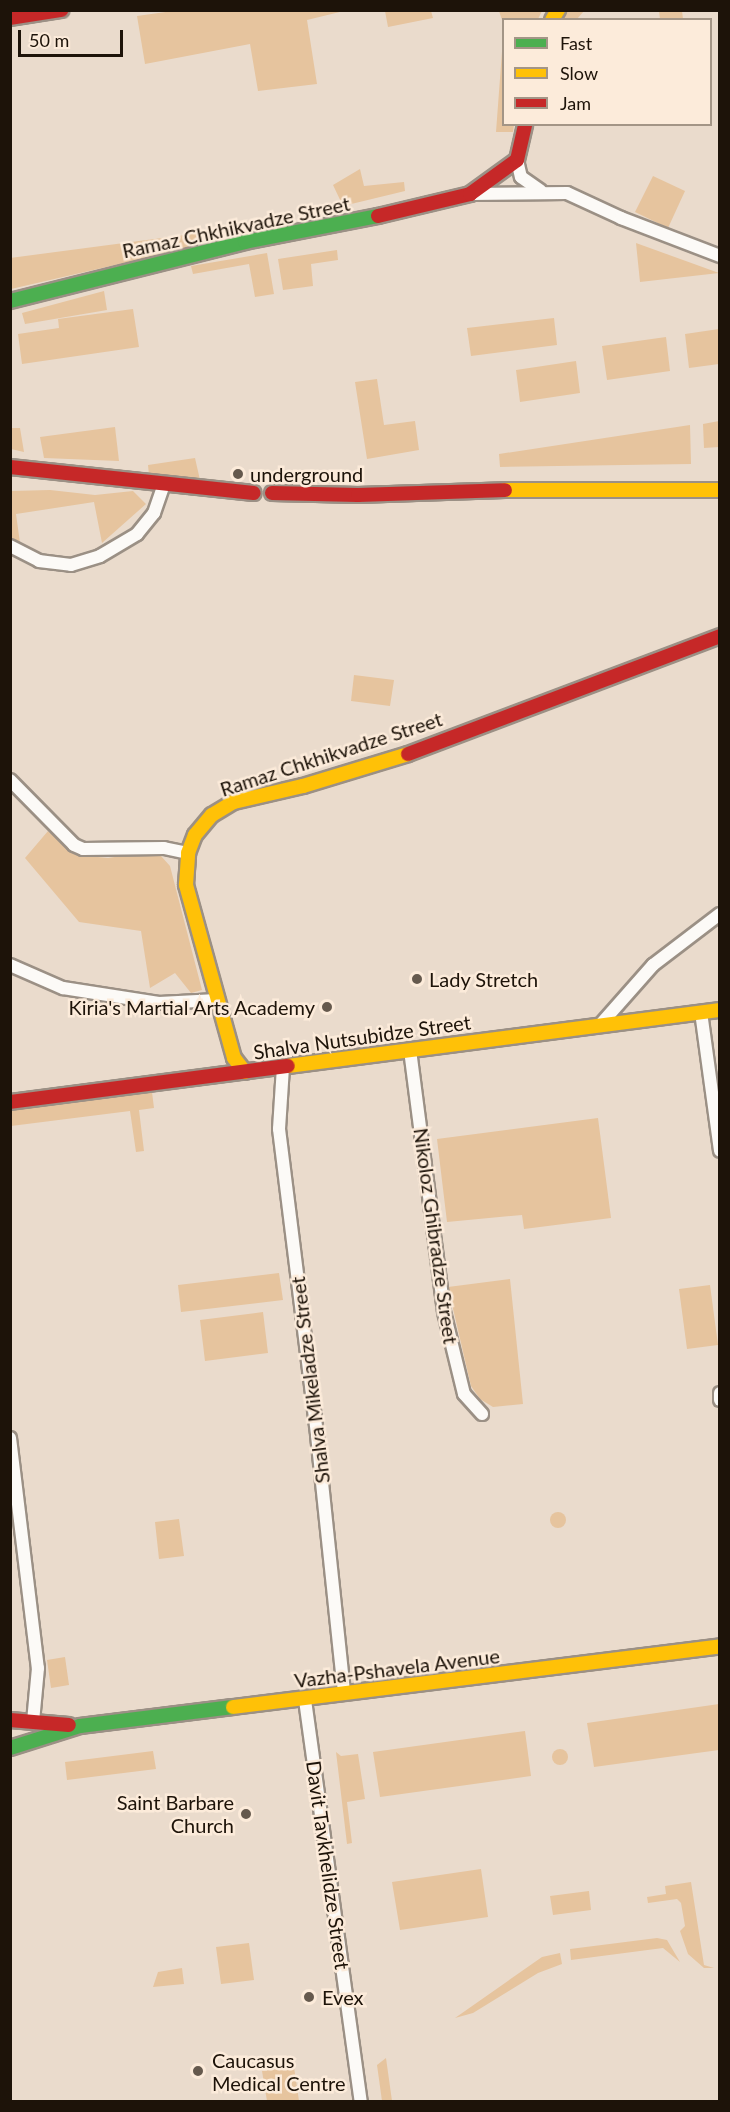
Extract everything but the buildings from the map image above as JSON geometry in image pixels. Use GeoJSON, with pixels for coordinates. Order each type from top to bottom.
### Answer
{"type":"FeatureCollection","features":[{"type":"Feature","properties":{"kind":"street"},"geometry":{"type":"LineString","coordinates":[[10,18],[61,10]]}},
{"type":"Feature","properties":{"kind":"street"},"geometry":{"type":"LineString","coordinates":[[525,126],[517,160],[521,177],[542,191]]}},
{"type":"Feature","properties":{"kind":"street","name":"Ramaz Chkhikvadze Street"},"geometry":{"type":"LineString","coordinates":[[470,194],[517,160]]}},
{"type":"Feature","properties":{"kind":"street","name":"Ramaz Chkhikvadze Street"},"geometry":{"type":"LineString","coordinates":[[10,301],[245,242],[470,194],[542,191],[567,193],[621,218],[720,256]]}},
{"type":"Feature","properties":{"kind":"street"},"geometry":{"type":"LineString","coordinates":[[10,466],[254,493]]}},
{"type":"Feature","properties":{"kind":"street"},"geometry":{"type":"LineString","coordinates":[[10,546],[39,561],[71,565],[100,556],[137,534],[154,513],[164,484]]}},
{"type":"Feature","properties":{"kind":"street"},"geometry":{"type":"LineString","coordinates":[[272,493],[367,495],[552,488],[720,490]]}},
{"type":"Feature","properties":{"kind":"street","name":"Ramaz Chkhikvadze Street"},"geometry":{"type":"LineString","coordinates":[[245,1072],[234,1058],[186,885],[188,853],[195,835],[212,814],[234,802],[303,786],[402,756],[720,636]]}},
{"type":"Feature","properties":{"kind":"street"},"geometry":{"type":"LineString","coordinates":[[10,780],[74,846],[83,849],[164,848],[188,853]]}},
{"type":"Feature","properties":{"kind":"street"},"geometry":{"type":"LineString","coordinates":[[600,1025],[653,965],[720,914]]}},
{"type":"Feature","properties":{"kind":"street"},"geometry":{"type":"LineString","coordinates":[[10,965],[74,989],[159,1003],[217,1000]]}},
{"type":"Feature","properties":{"kind":"street","name":"Shalva Nutsubidze Street"},"geometry":{"type":"LineString","coordinates":[[10,1102],[720,1010]]}},
{"type":"Feature","properties":{"kind":"street"},"geometry":{"type":"LineString","coordinates":[[701,1012],[720,1151]]}},
{"type":"Feature","properties":{"kind":"street","name":"Nikoloz Ghibradze Street"},"geometry":{"type":"LineString","coordinates":[[410,1050],[444,1312],[464,1394],[482,1414]]}},
{"type":"Feature","properties":{"kind":"street","name":"Shalva Mikeladze Street"},"geometry":{"type":"LineString","coordinates":[[283,1066],[279,1129],[317,1435],[344,1694]]}},
{"type":"Feature","properties":{"kind":"street"},"geometry":{"type":"LineString","coordinates":[[720,1393],[720,1400]]}},
{"type":"Feature","properties":{"kind":"street"},"geometry":{"type":"LineString","coordinates":[[10,1438],[38,1668],[33,1722]]}},
{"type":"Feature","properties":{"kind":"street","name":"Vazha-Pshavela Avenue"},"geometry":{"type":"LineString","coordinates":[[10,1748],[80,1726],[305,1700],[720,1646]]}},
{"type":"Feature","properties":{"kind":"street","name":"Davit Tavkhelidze Street"},"geometry":{"type":"LineString","coordinates":[[305,1700],[361,2102]]}},
{"type":"Feature","properties":{"kind":"street","name":"Vazha-Pshavela Avenue"},"geometry":{"type":"LineString","coordinates":[[10,1720],[80,1726]]}},
{"type":"Feature","properties":{"kind":"shaded area"},"geometry":{"type":"Polygon","coordinates":[[[180,10],[344,11],[307,20],[317,84],[258,91],[250,44],[145,64],[137,16],[180,10]]]}},
{"type":"Feature","properties":{"kind":"shaded area"},"geometry":{"type":"Polygon","coordinates":[[[499,10],[542,11],[538,18],[502,20],[499,10]]]}},
{"type":"Feature","properties":{"kind":"shaded area"},"geometry":{"type":"Polygon","coordinates":[[[385,11],[431,11],[433,18],[388,27],[385,11]]]}},
{"type":"Feature","properties":{"kind":"shaded area"},"geometry":{"type":"Polygon","coordinates":[[[567,11],[584,11],[578,18],[562,18],[567,11]]]}},
{"type":"Feature","properties":{"kind":"shaded area"},"geometry":{"type":"Polygon","coordinates":[[[659,11],[682,11],[683,18],[660,18],[659,11]]]}},
{"type":"Feature","properties":{"kind":"shaded area"},"geometry":{"type":"Polygon","coordinates":[[[502,51],[502,126],[514,126],[513,132],[496,132],[502,51]]]}},
{"type":"Feature","properties":{"kind":"shaded area"},"geometry":{"type":"Polygon","coordinates":[[[360,169],[364,186],[404,182],[405,191],[343,206],[333,185],[360,169]]]}},
{"type":"Feature","properties":{"kind":"shaded area"},"geometry":{"type":"Polygon","coordinates":[[[653,176],[685,191],[668,228],[635,212],[653,176]]]}},
{"type":"Feature","properties":{"kind":"shaded area"},"geometry":{"type":"Polygon","coordinates":[[[215,231],[219,241],[11,289],[10,258],[215,231]]]}},
{"type":"Feature","properties":{"kind":"shaded area"},"geometry":{"type":"Polygon","coordinates":[[[636,243],[719,273],[640,282],[636,243]]]}},
{"type":"Feature","properties":{"kind":"shaded area"},"geometry":{"type":"Polygon","coordinates":[[[337,250],[338,260],[311,264],[313,286],[283,290],[278,259],[337,250]]]}},
{"type":"Feature","properties":{"kind":"shaded area"},"geometry":{"type":"Polygon","coordinates":[[[267,253],[274,294],[255,297],[249,264],[193,274],[191,266],[267,253]]]}},
{"type":"Feature","properties":{"kind":"shaded area"},"geometry":{"type":"Polygon","coordinates":[[[104,291],[107,310],[25,324],[22,313],[104,291]]]}},
{"type":"Feature","properties":{"kind":"shaded area"},"geometry":{"type":"Polygon","coordinates":[[[133,309],[139,347],[22,364],[18,334],[59,328],[58,319],[133,309]]]}},
{"type":"Feature","properties":{"kind":"shaded area"},"geometry":{"type":"Polygon","coordinates":[[[554,318],[557,345],[471,356],[467,328],[554,318]]]}},
{"type":"Feature","properties":{"kind":"shaded area"},"geometry":{"type":"Polygon","coordinates":[[[719,329],[719,364],[689,368],[685,334],[719,329]]]}},
{"type":"Feature","properties":{"kind":"shaded area"},"geometry":{"type":"Polygon","coordinates":[[[666,337],[670,371],[607,380],[602,346],[666,337]]]}},
{"type":"Feature","properties":{"kind":"shaded area"},"geometry":{"type":"Polygon","coordinates":[[[576,361],[580,393],[520,402],[516,370],[576,361]]]}},
{"type":"Feature","properties":{"kind":"shaded area"},"geometry":{"type":"Polygon","coordinates":[[[377,379],[384,425],[415,421],[419,450],[367,459],[355,382],[377,379]]]}},
{"type":"Feature","properties":{"kind":"shaded area"},"geometry":{"type":"Polygon","coordinates":[[[719,421],[719,447],[704,448],[703,424],[719,421]]]}},
{"type":"Feature","properties":{"kind":"shaded area"},"geometry":{"type":"Polygon","coordinates":[[[690,425],[691,464],[500,467],[499,454],[690,425]]]}},
{"type":"Feature","properties":{"kind":"shaded area"},"geometry":{"type":"Polygon","coordinates":[[[115,427],[119,461],[44,458],[40,437],[115,427]]]}},
{"type":"Feature","properties":{"kind":"shaded area"},"geometry":{"type":"Polygon","coordinates":[[[12,428],[20,428],[24,452],[11,449],[12,428]]]}},
{"type":"Feature","properties":{"kind":"shaded area"},"geometry":{"type":"Polygon","coordinates":[[[195,458],[200,480],[149,475],[148,465],[195,458]]]}},
{"type":"Feature","properties":{"kind":"shaded area"},"geometry":{"type":"Polygon","coordinates":[[[50,490],[95,495],[133,491],[146,504],[102,543],[94,502],[16,514],[20,543],[11,538],[11,491],[50,490]]]}},
{"type":"Feature","properties":{"kind":"shaded area"},"geometry":{"type":"Polygon","coordinates":[[[354,675],[394,680],[390,706],[351,701],[354,675]]]}},
{"type":"Feature","properties":{"kind":"shaded area"},"geometry":{"type":"Polygon","coordinates":[[[48,831],[77,855],[108,858],[148,852],[161,856],[170,866],[202,990],[191,993],[175,973],[150,988],[141,931],[79,922],[25,858],[48,831]]]}},
{"type":"Feature","properties":{"kind":"shaded area"},"geometry":{"type":"Polygon","coordinates":[[[152,1092],[154,1108],[139,1110],[144,1151],[136,1152],[130,1111],[11,1126],[10,1108],[152,1092]]]}},
{"type":"Feature","properties":{"kind":"shaded area"},"geometry":{"type":"Polygon","coordinates":[[[598,1118],[611,1218],[524,1229],[522,1215],[447,1222],[437,1139],[598,1118]]]}},
{"type":"Feature","properties":{"kind":"shaded area"},"geometry":{"type":"Polygon","coordinates":[[[279,1273],[283,1300],[181,1312],[178,1285],[279,1273]]]}},
{"type":"Feature","properties":{"kind":"shaded area"},"geometry":{"type":"Polygon","coordinates":[[[510,1279],[523,1404],[493,1407],[480,1399],[471,1386],[448,1287],[510,1279]]]}},
{"type":"Feature","properties":{"kind":"shaded area"},"geometry":{"type":"Polygon","coordinates":[[[710,1285],[718,1345],[687,1349],[679,1289],[710,1285]]]}},
{"type":"Feature","properties":{"kind":"shaded area"},"geometry":{"type":"Polygon","coordinates":[[[263,1312],[268,1353],[205,1361],[200,1320],[263,1312]]]}},
{"type":"Feature","properties":{"kind":"shaded area"},"geometry":{"type":"Polygon","coordinates":[[[555,1512],[561,1512],[566,1520],[564,1526],[555,1528],[550,1523],[550,1517],[555,1512]]]}},
{"type":"Feature","properties":{"kind":"shaded area"},"geometry":{"type":"Polygon","coordinates":[[[179,1519],[184,1556],[159,1559],[155,1522],[179,1519]]]}},
{"type":"Feature","properties":{"kind":"shaded area"},"geometry":{"type":"Polygon","coordinates":[[[65,1657],[69,1685],[51,1688],[47,1660],[65,1657]]]}},
{"type":"Feature","properties":{"kind":"shaded area"},"geometry":{"type":"Polygon","coordinates":[[[719,1704],[719,1750],[594,1767],[587,1723],[719,1704]]]}},
{"type":"Feature","properties":{"kind":"shaded area"},"geometry":{"type":"Polygon","coordinates":[[[525,1731],[531,1776],[380,1797],[373,1752],[525,1731]]]}},
{"type":"Feature","properties":{"kind":"shaded area"},"geometry":{"type":"Polygon","coordinates":[[[560,1749],[566,1751],[568,1757],[566,1763],[560,1765],[554,1763],[552,1757],[554,1751],[560,1749]]]}},
{"type":"Feature","properties":{"kind":"shaded area"},"geometry":{"type":"Polygon","coordinates":[[[153,1751],[156,1769],[67,1780],[65,1762],[153,1751]]]}},
{"type":"Feature","properties":{"kind":"shaded area"},"geometry":{"type":"Polygon","coordinates":[[[336,1752],[341,1756],[358,1754],[365,1799],[347,1802],[352,1843],[347,1844],[336,1752]]]}},
{"type":"Feature","properties":{"kind":"shaded area"},"geometry":{"type":"Polygon","coordinates":[[[481,1869],[488,1917],[400,1930],[392,1882],[481,1869]]]}},
{"type":"Feature","properties":{"kind":"shaded area"},"geometry":{"type":"Polygon","coordinates":[[[691,1882],[704,1965],[714,1968],[704,1968],[688,1954],[680,1931],[685,1926],[681,1903],[677,1899],[648,1903],[647,1897],[666,1894],[665,1886],[691,1882]]]}},
{"type":"Feature","properties":{"kind":"shaded area"},"geometry":{"type":"Polygon","coordinates":[[[589,1891],[591,1910],[553,1915],[550,1896],[589,1891]]]}},
{"type":"Feature","properties":{"kind":"shaded area"},"geometry":{"type":"Polygon","coordinates":[[[657,1938],[667,1940],[680,1962],[663,1948],[571,1960],[570,1949],[657,1938]]]}},
{"type":"Feature","properties":{"kind":"shaded area"},"geometry":{"type":"Polygon","coordinates":[[[249,1943],[254,1980],[221,1984],[216,1947],[249,1943]]]}},
{"type":"Feature","properties":{"kind":"shaded area"},"geometry":{"type":"Polygon","coordinates":[[[560,1953],[562,1964],[538,1973],[473,2013],[455,2018],[542,1957],[560,1953]]]}},
{"type":"Feature","properties":{"kind":"shaded area"},"geometry":{"type":"Polygon","coordinates":[[[182,1968],[184,1984],[153,1987],[158,1972],[182,1968]]]}},
{"type":"Feature","properties":{"kind":"shaded area"},"geometry":{"type":"Polygon","coordinates":[[[386,2058],[392,2101],[382,2101],[377,2065],[386,2058]]]}},
{"type":"Feature","properties":{"kind":"shaded area"},"geometry":{"type":"Polygon","coordinates":[[[294,2067],[299,2101],[267,2101],[262,2071],[294,2067]]]}},
{"type":"Feature","properties":{"kind":"traffic: fast"},"geometry":{"type":"LineString","coordinates":[[10,301],[245,242],[378,216]]}},
{"type":"Feature","properties":{"kind":"traffic: fast"},"geometry":{"type":"LineString","coordinates":[[10,1748],[80,1726],[233,1707]]}},
{"type":"Feature","properties":{"kind":"traffic: slow"},"geometry":{"type":"LineString","coordinates":[[553,18],[558,10]]}},
{"type":"Feature","properties":{"kind":"traffic: slow"},"geometry":{"type":"LineString","coordinates":[[505,490],[720,490]]}},
{"type":"Feature","properties":{"kind":"traffic: slow"},"geometry":{"type":"LineString","coordinates":[[245,1072],[234,1058],[186,885],[188,853],[195,835],[212,815],[234,802],[303,786],[408,754]]}},
{"type":"Feature","properties":{"kind":"traffic: slow"},"geometry":{"type":"LineString","coordinates":[[288,1066],[720,1010]]}},
{"type":"Feature","properties":{"kind":"traffic: slow"},"geometry":{"type":"LineString","coordinates":[[233,1707],[720,1646]]}},
{"type":"Feature","properties":{"kind":"traffic: jam"},"geometry":{"type":"LineString","coordinates":[[10,18],[61,10]]}},
{"type":"Feature","properties":{"kind":"traffic: jam"},"geometry":{"type":"LineString","coordinates":[[378,216],[470,194],[517,160],[525,126]]}},
{"type":"Feature","properties":{"kind":"traffic: jam"},"geometry":{"type":"LineString","coordinates":[[10,467],[254,493]]}},
{"type":"Feature","properties":{"kind":"traffic: jam"},"geometry":{"type":"LineString","coordinates":[[272,493],[358,495],[505,490]]}},
{"type":"Feature","properties":{"kind":"traffic: jam"},"geometry":{"type":"LineString","coordinates":[[408,754],[720,636]]}},
{"type":"Feature","properties":{"kind":"traffic: jam"},"geometry":{"type":"LineString","coordinates":[[10,1102],[288,1066]]}},
{"type":"Feature","properties":{"kind":"traffic: jam"},"geometry":{"type":"LineString","coordinates":[[10,1720],[69,1725]]}},
{"type":"Feature","properties":{"kind":"place","name":"underground"},"geometry":{"type":"Point","coordinates":[238,474]}},
{"type":"Feature","properties":{"kind":"place","name":"Lady Stretch"},"geometry":{"type":"Point","coordinates":[417,979]}},
{"type":"Feature","properties":{"kind":"place","name":"Kiria's Martial Arts Academy"},"geometry":{"type":"Point","coordinates":[327,1007]}},
{"type":"Feature","properties":{"kind":"place","name":"Saint Barbare Church"},"geometry":{"type":"Point","coordinates":[246,1814]}},
{"type":"Feature","properties":{"kind":"place","name":"Evex"},"geometry":{"type":"Point","coordinates":[309,1997]}},
{"type":"Feature","properties":{"kind":"place","name":"Caucasus Medical Centre"},"geometry":{"type":"Point","coordinates":[198,2071]}}]}
